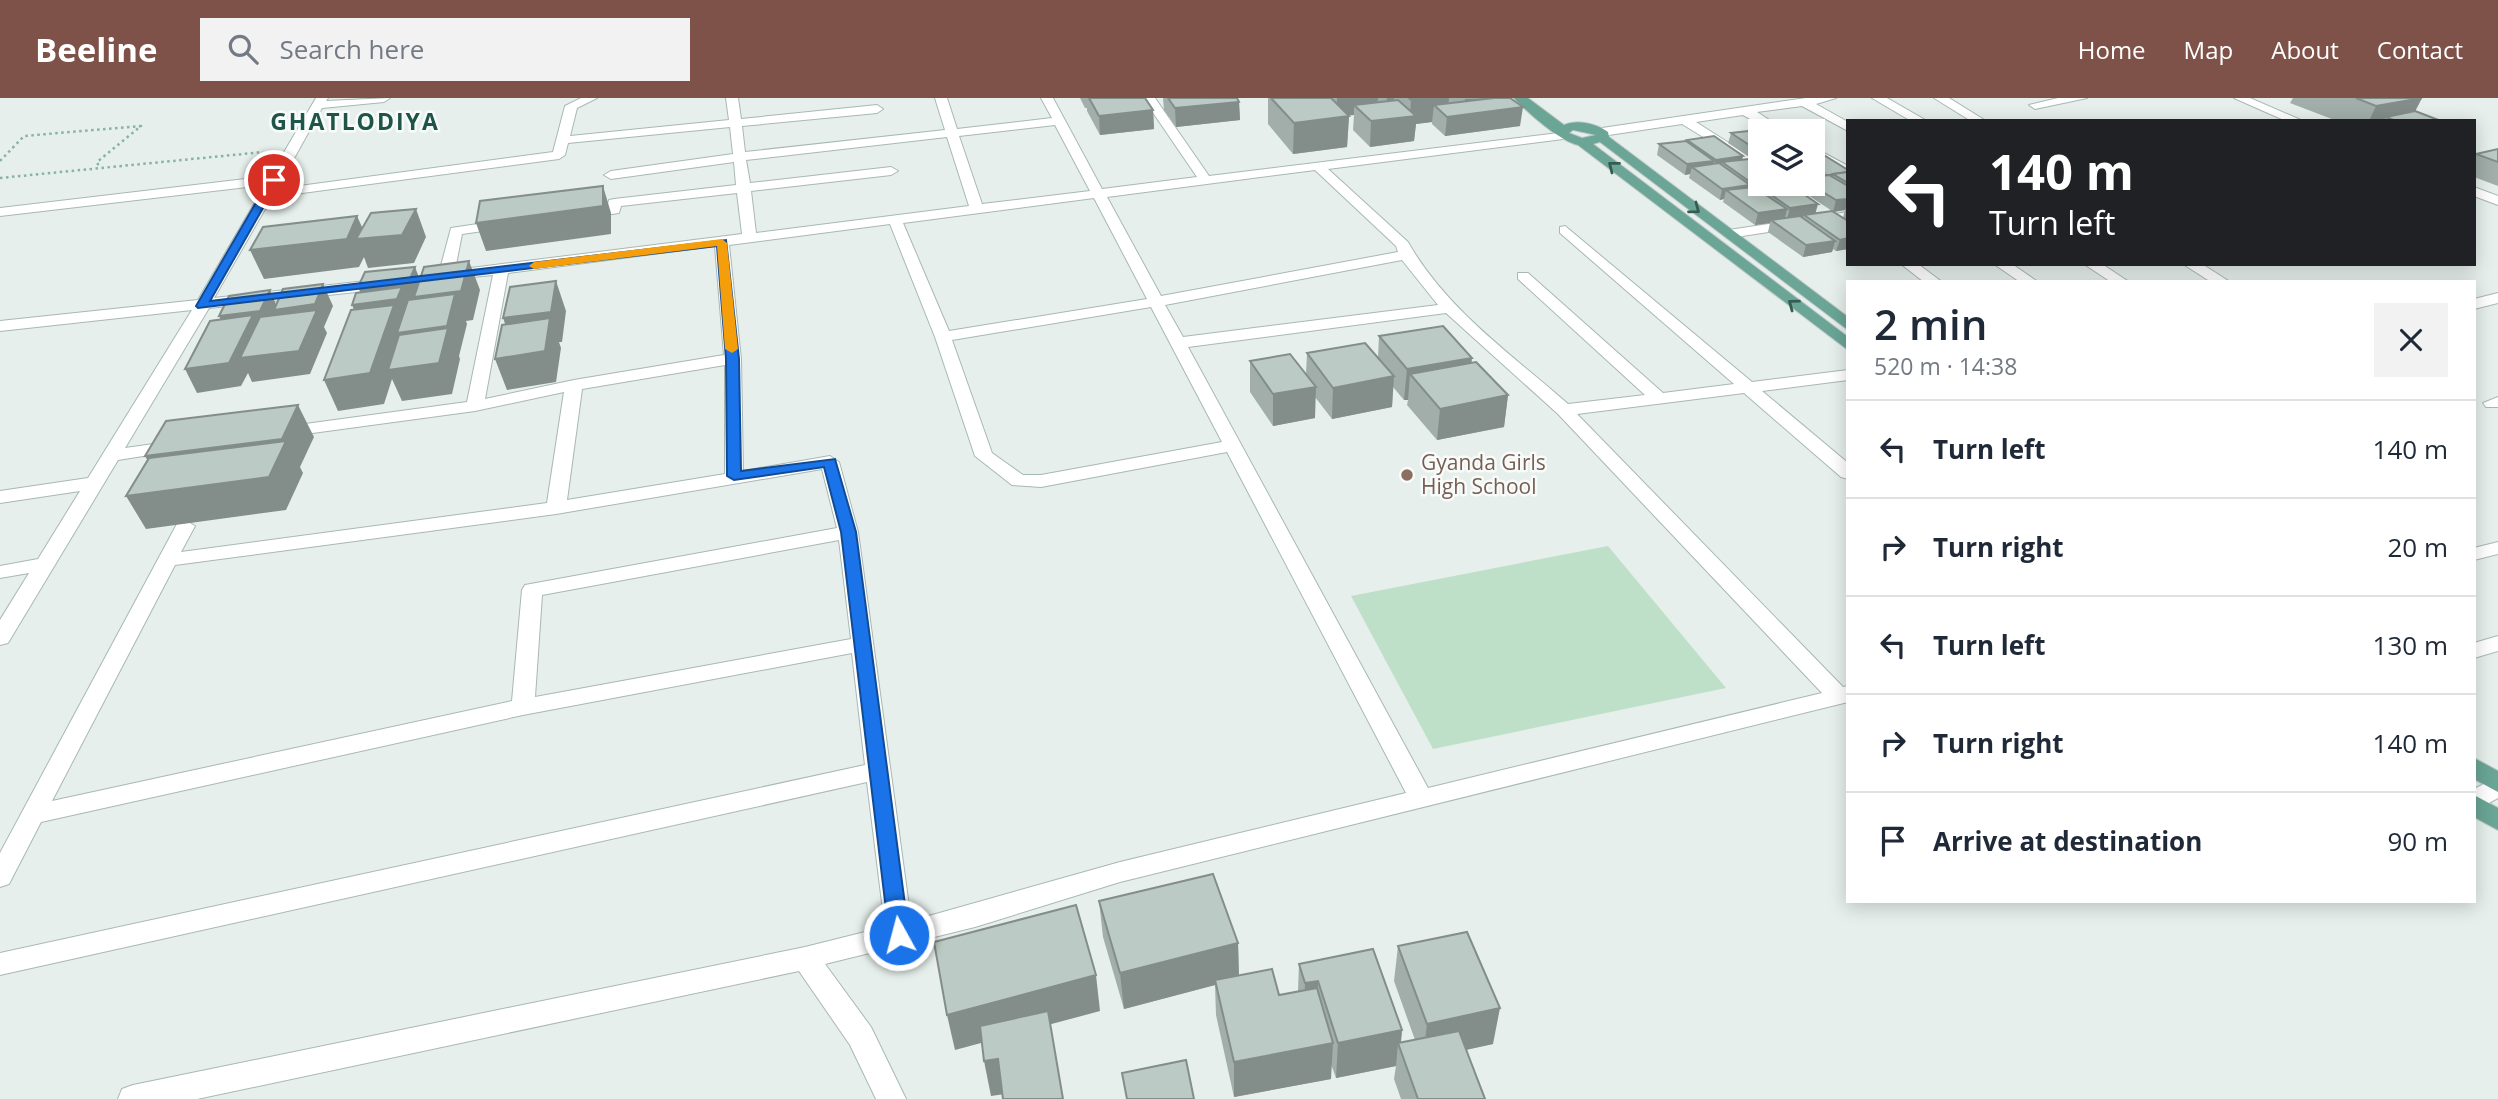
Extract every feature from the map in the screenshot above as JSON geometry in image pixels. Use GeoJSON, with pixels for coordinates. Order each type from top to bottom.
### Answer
{"type":"FeatureCollection","features":[{"type":"Feature","properties":{"kind":"main road"},"geometry":{"type":"LineString","coordinates":[[1520,98],[1562,133],[1582,142],[1846,343]]}},
{"type":"Feature","properties":{"kind":"main road"},"geometry":{"type":"LineString","coordinates":[[1566,113],[1602,135],[1846,323]]}},
{"type":"Feature","properties":{"kind":"main road"},"geometry":{"type":"LineString","coordinates":[[1562,133],[1586,126]]}},
{"type":"Feature","properties":{"kind":"main road"},"geometry":{"type":"LineString","coordinates":[[1582,142],[1602,135]]}},
{"type":"Feature","properties":{"kind":"main road"},"geometry":{"type":"LineString","coordinates":[[2476,768],[2498,785]]}},
{"type":"Feature","properties":{"kind":"main road"},"geometry":{"type":"LineString","coordinates":[[2476,804],[2498,821]]}},
{"type":"Feature","properties":{"kind":"street"},"geometry":{"type":"LineString","coordinates":[[0,638],[202,306],[320,101],[384,98]]}},
{"type":"Feature","properties":{"kind":"street"},"geometry":{"type":"LineString","coordinates":[[0,212],[270,187],[559,155],[571,106],[591,98]]}},
{"type":"Feature","properties":{"kind":"street"},"geometry":{"type":"LineString","coordinates":[[732,98],[750,239]]}},
{"type":"Feature","properties":{"kind":"street"},"geometry":{"type":"LineString","coordinates":[[940,98],[977,210]]}},
{"type":"Feature","properties":{"kind":"street"},"geometry":{"type":"LineString","coordinates":[[1046,98],[1422,799]]}},
{"type":"Feature","properties":{"kind":"street"},"geometry":{"type":"LineString","coordinates":[[1149,98],[1206,181]]}},
{"type":"Feature","properties":{"kind":"street"},"geometry":{"type":"LineString","coordinates":[[1602,135],[1830,98]]}},
{"type":"Feature","properties":{"kind":"street"},"geometry":{"type":"LineString","coordinates":[[1878,98],[1917,119]]}},
{"type":"Feature","properties":{"kind":"street"},"geometry":{"type":"LineString","coordinates":[[1940,98],[1977,119]]}},
{"type":"Feature","properties":{"kind":"street"},"geometry":{"type":"LineString","coordinates":[[2035,105],[2081,98]]}},
{"type":"Feature","properties":{"kind":"street"},"geometry":{"type":"LineString","coordinates":[[2240,98],[2292,119]]}},
{"type":"Feature","properties":{"kind":"street"},"geometry":{"type":"LineString","coordinates":[[1804,102],[1846,126]]}},
{"type":"Feature","properties":{"kind":"street"},"geometry":{"type":"LineString","coordinates":[[562,140],[877,109]]}},
{"type":"Feature","properties":{"kind":"street"},"geometry":{"type":"LineString","coordinates":[[1746,111],[1760,119]]}},
{"type":"Feature","properties":{"kind":"street"},"geometry":{"type":"LineString","coordinates":[[1685,120],[1748,161]]}},
{"type":"Feature","properties":{"kind":"street"},"geometry":{"type":"LineString","coordinates":[[611,175],[739,157],[1059,121]]}},
{"type":"Feature","properties":{"kind":"street"},"geometry":{"type":"LineString","coordinates":[[522,222],[456,230],[439,277],[1206,181],[1562,133]]}},
{"type":"Feature","properties":{"kind":"street"},"geometry":{"type":"LineString","coordinates":[[1825,158],[1846,171]]}},
{"type":"Feature","properties":{"kind":"street"},"geometry":{"type":"LineString","coordinates":[[1318,166],[1403,245],[1406,255],[1449,308],[1564,410],[1843,695]]}},
{"type":"Feature","properties":{"kind":"street"},"geometry":{"type":"LineString","coordinates":[[574,215],[614,210],[614,203],[891,171]]}},
{"type":"Feature","properties":{"kind":"street"},"geometry":{"type":"LineString","coordinates":[[2476,192],[2498,202]]}},
{"type":"Feature","properties":{"kind":"street"},"geometry":{"type":"LineString","coordinates":[[2476,208],[2498,202]]}},
{"type":"Feature","properties":{"kind":"street"},"geometry":{"type":"LineString","coordinates":[[1816,204],[1844,219]]}},
{"type":"Feature","properties":{"kind":"street"},"geometry":{"type":"LineString","coordinates":[[1729,234],[1844,219]]}},
{"type":"Feature","properties":{"kind":"street"},"geometry":{"type":"LineString","coordinates":[[895,220],[943,337],[984,456],[1019,481],[1041,481],[1233,445]]}},
{"type":"Feature","properties":{"kind":"street"},"geometry":{"type":"LineString","coordinates":[[1564,230],[1846,471]]}},
{"type":"Feature","properties":{"kind":"street"},"geometry":{"type":"LineString","coordinates":[[722,243],[733,359],[734,476]]}},
{"type":"Feature","properties":{"kind":"street"},"geometry":{"type":"LineString","coordinates":[[943,337],[1156,302],[1406,255]]}},
{"type":"Feature","properties":{"kind":"street"},"geometry":{"type":"LineString","coordinates":[[1911,266],[1932,280]]}},
{"type":"Feature","properties":{"kind":"street"},"geometry":{"type":"LineString","coordinates":[[2004,266],[2028,280]]}},
{"type":"Feature","properties":{"kind":"street"},"geometry":{"type":"LineString","coordinates":[[2094,266],[2119,280]]}},
{"type":"Feature","properties":{"kind":"street"},"geometry":{"type":"LineString","coordinates":[[2194,266],[2219,280]]}},
{"type":"Feature","properties":{"kind":"street"},"geometry":{"type":"LineString","coordinates":[[475,406],[501,270]]}},
{"type":"Feature","properties":{"kind":"street"},"geometry":{"type":"LineString","coordinates":[[1523,276],[1660,399]]}},
{"type":"Feature","properties":{"kind":"street"},"geometry":{"type":"LineString","coordinates":[[0,326],[202,306],[405,281]]}},
{"type":"Feature","properties":{"kind":"street"},"geometry":{"type":"LineString","coordinates":[[2476,304],[2498,298]]}},
{"type":"Feature","properties":{"kind":"street"},"geometry":{"type":"LineString","coordinates":[[1178,343],[1449,308]]}},
{"type":"Feature","properties":{"kind":"street"},"geometry":{"type":"LineString","coordinates":[[260,435],[475,406],[574,385],[733,359]]}},
{"type":"Feature","properties":{"kind":"street"},"geometry":{"type":"LineString","coordinates":[[1564,410],[1846,375]]}},
{"type":"Feature","properties":{"kind":"street"},"geometry":{"type":"LineString","coordinates":[[556,508],[574,385]]}},
{"type":"Feature","properties":{"kind":"street"},"geometry":{"type":"LineString","coordinates":[[111,455],[192,444]]}},
{"type":"Feature","properties":{"kind":"street"},"geometry":{"type":"LineString","coordinates":[[167,560],[556,508],[830,462],[848,532],[899,935]]}},
{"type":"Feature","properties":{"kind":"street"},"geometry":{"type":"LineString","coordinates":[[0,497],[94,483]]}},
{"type":"Feature","properties":{"kind":"street"},"geometry":{"type":"LineString","coordinates":[[0,877],[185,526]]}},
{"type":"Feature","properties":{"kind":"street"},"geometry":{"type":"LineString","coordinates":[[523,707],[532,590],[848,532]]}},
{"type":"Feature","properties":{"kind":"street"},"geometry":{"type":"LineString","coordinates":[[2476,554],[2498,548]]}},
{"type":"Feature","properties":{"kind":"street"},"geometry":{"type":"LineString","coordinates":[[0,572],[45,564]]}},
{"type":"Feature","properties":{"kind":"street"},"geometry":{"type":"LineString","coordinates":[[2476,650],[2498,643]]}},
{"type":"Feature","properties":{"kind":"street"},"geometry":{"type":"LineString","coordinates":[[33,815],[523,707],[862,644]]}},
{"type":"Feature","properties":{"kind":"street"},"geometry":{"type":"LineString","coordinates":[[133,1099],[805,958],[975,916],[1120,872],[1843,695]]}},
{"type":"Feature","properties":{"kind":"street"},"geometry":{"type":"LineString","coordinates":[[0,964],[878,771]]}},
{"type":"Feature","properties":{"kind":"street"},"geometry":{"type":"LineString","coordinates":[[2476,802],[2498,785]]}},
{"type":"Feature","properties":{"kind":"street"},"geometry":{"type":"LineString","coordinates":[[805,958],[860,1036],[891,1099]]}},
{"type":"Feature","properties":{"kind":"path"},"geometry":{"type":"LineString","coordinates":[[0,161],[24,136],[46,132],[141,126],[97,162],[99,167]]}},
{"type":"Feature","properties":{"kind":"path"},"geometry":{"type":"LineString","coordinates":[[0,178],[292,150]]}},
{"type":"Feature","properties":{"kind":"green space"},"geometry":{"type":"Polygon","coordinates":[[[1608,546],[1726,688],[1433,749],[1351,596],[1608,546]]]}},
{"type":"Feature","properties":{"kind":"building"},"geometry":{"type":"Polygon","coordinates":[[[1089,98],[1145,98],[1153,110],[1099,116],[1089,98]]]}},
{"type":"Feature","properties":{"kind":"building"},"geometry":{"type":"Polygon","coordinates":[[[1168,98],[1237,98],[1239,102],[1175,108],[1168,98]]]}},
{"type":"Feature","properties":{"kind":"building"},"geometry":{"type":"Polygon","coordinates":[[[1271,98],[1331,98],[1349,116],[1294,123],[1271,98]]]}},
{"type":"Feature","properties":{"kind":"building"},"geometry":{"type":"Polygon","coordinates":[[[1510,98],[1523,107],[1447,117],[1434,105],[1510,98]]]}},
{"type":"Feature","properties":{"kind":"building"},"geometry":{"type":"Polygon","coordinates":[[[2356,98],[2422,98],[2376,106],[2356,98]]]}},
{"type":"Feature","properties":{"kind":"building"},"geometry":{"type":"Polygon","coordinates":[[[1398,100],[1416,116],[1371,121],[1354,105],[1398,100]]]}},
{"type":"Feature","properties":{"kind":"building"},"geometry":{"type":"Polygon","coordinates":[[[2415,111],[2436,119],[2391,119],[2386,117],[2415,111]]]}},
{"type":"Feature","properties":{"kind":"building"},"geometry":{"type":"Polygon","coordinates":[[[1748,131],[1748,144],[1731,133],[1748,131]]]}},
{"type":"Feature","properties":{"kind":"building"},"geometry":{"type":"Polygon","coordinates":[[[1714,136],[1743,156],[1716,160],[1687,140],[1714,136]]]}},
{"type":"Feature","properties":{"kind":"building"},"geometry":{"type":"Polygon","coordinates":[[[1686,141],[1714,161],[1687,164],[1659,144],[1686,141]]]}},
{"type":"Feature","properties":{"kind":"building"},"geometry":{"type":"Polygon","coordinates":[[[2498,149],[2498,162],[2476,154],[2498,149]]]}},
{"type":"Feature","properties":{"kind":"building"},"geometry":{"type":"Polygon","coordinates":[[[1825,156],[1846,169],[1846,172],[1825,175],[1825,156]]]}},
{"type":"Feature","properties":{"kind":"building"},"geometry":{"type":"Polygon","coordinates":[[[1748,159],[1748,180],[1722,162],[1748,159]]]}},
{"type":"Feature","properties":{"kind":"building"},"geometry":{"type":"Polygon","coordinates":[[[1719,163],[1748,185],[1722,189],[1692,167],[1719,163]]]}},
{"type":"Feature","properties":{"kind":"building"},"geometry":{"type":"Polygon","coordinates":[[[1846,172],[1846,182],[1833,174],[1846,172]]]}},
{"type":"Feature","properties":{"kind":"building"},"geometry":{"type":"Polygon","coordinates":[[[1825,176],[1846,185],[1846,199],[1836,200],[1825,193],[1825,176]]]}},
{"type":"Feature","properties":{"kind":"building"},"geometry":{"type":"Polygon","coordinates":[[[603,186],[603,206],[476,223],[480,201],[603,186]]]}},
{"type":"Feature","properties":{"kind":"building"},"geometry":{"type":"Polygon","coordinates":[[[1748,188],[1748,196],[1768,196],[1787,209],[1758,213],[1726,190],[1748,188]]]}},
{"type":"Feature","properties":{"kind":"building"},"geometry":{"type":"Polygon","coordinates":[[[1773,196],[1806,196],[1818,204],[1790,208],[1773,196]]]}},
{"type":"Feature","properties":{"kind":"building"},"geometry":{"type":"Polygon","coordinates":[[[416,209],[402,235],[356,239],[371,213],[416,209]]]}},
{"type":"Feature","properties":{"kind":"building"},"geometry":{"type":"Polygon","coordinates":[[[1832,211],[1846,220],[1846,238],[1840,240],[1804,215],[1832,211]]]}},
{"type":"Feature","properties":{"kind":"building"},"geometry":{"type":"Polygon","coordinates":[[[357,216],[347,239],[250,250],[263,227],[357,216]]]}},
{"type":"Feature","properties":{"kind":"building"},"geometry":{"type":"Polygon","coordinates":[[[1800,216],[1835,241],[1806,245],[1771,220],[1800,216]]]}},
{"type":"Feature","properties":{"kind":"building"},"geometry":{"type":"Polygon","coordinates":[[[469,261],[461,291],[414,297],[424,267],[469,261]]]}},
{"type":"Feature","properties":{"kind":"building"},"geometry":{"type":"Polygon","coordinates":[[[415,267],[409,281],[358,287],[365,272],[415,267]]]}},
{"type":"Feature","properties":{"kind":"building"},"geometry":{"type":"Polygon","coordinates":[[[556,281],[551,312],[503,318],[510,287],[556,281]]]}},
{"type":"Feature","properties":{"kind":"building"},"geometry":{"type":"Polygon","coordinates":[[[323,284],[315,304],[274,310],[283,289],[323,284]]]}},
{"type":"Feature","properties":{"kind":"building"},"geometry":{"type":"Polygon","coordinates":[[[402,287],[397,299],[352,305],[356,293],[402,287]]]}},
{"type":"Feature","properties":{"kind":"building"},"geometry":{"type":"Polygon","coordinates":[[[270,290],[260,311],[219,316],[229,296],[270,290]]]}},
{"type":"Feature","properties":{"kind":"building"},"geometry":{"type":"Polygon","coordinates":[[[455,294],[447,326],[397,333],[408,300],[455,294]]]}},
{"type":"Feature","properties":{"kind":"building"},"geometry":{"type":"Polygon","coordinates":[[[394,305],[370,373],[324,380],[351,310],[394,305]]]}},
{"type":"Feature","properties":{"kind":"building"},"geometry":{"type":"Polygon","coordinates":[[[317,310],[299,351],[240,358],[260,317],[317,310]]]}},
{"type":"Feature","properties":{"kind":"building"},"geometry":{"type":"Polygon","coordinates":[[[253,315],[229,363],[185,369],[210,321],[253,315]]]}},
{"type":"Feature","properties":{"kind":"building"},"geometry":{"type":"Polygon","coordinates":[[[550,318],[545,351],[495,359],[502,325],[550,318]]]}},
{"type":"Feature","properties":{"kind":"building"},"geometry":{"type":"Polygon","coordinates":[[[1443,326],[1472,358],[1407,369],[1379,336],[1443,326]]]}},
{"type":"Feature","properties":{"kind":"building"},"geometry":{"type":"Polygon","coordinates":[[[448,328],[439,363],[388,370],[399,335],[448,328]]]}},
{"type":"Feature","properties":{"kind":"building"},"geometry":{"type":"Polygon","coordinates":[[[1365,343],[1394,376],[1333,388],[1307,353],[1365,343]]]}},
{"type":"Feature","properties":{"kind":"building"},"geometry":{"type":"Polygon","coordinates":[[[1290,354],[1316,387],[1273,394],[1250,361],[1290,354]]]}},
{"type":"Feature","properties":{"kind":"building"},"geometry":{"type":"Polygon","coordinates":[[[1476,362],[1508,395],[1440,409],[1410,374],[1476,362]]]}},
{"type":"Feature","properties":{"kind":"building"},"geometry":{"type":"Polygon","coordinates":[[[298,405],[282,439],[145,456],[166,421],[298,405]]]}},
{"type":"Feature","properties":{"kind":"building"},"geometry":{"type":"Polygon","coordinates":[[[286,441],[269,477],[126,496],[149,458],[286,441]]]}},
{"type":"Feature","properties":{"kind":"building"},"geometry":{"type":"Polygon","coordinates":[[[1213,874],[1238,943],[1120,973],[1099,901],[1213,874]]]}},
{"type":"Feature","properties":{"kind":"building"},"geometry":{"type":"Polygon","coordinates":[[[1076,905],[1096,975],[947,1015],[934,942],[1076,905]]]}},
{"type":"Feature","properties":{"kind":"building"},"geometry":{"type":"Polygon","coordinates":[[[1467,932],[1500,1008],[1427,1024],[1398,946],[1467,932]]]}},
{"type":"Feature","properties":{"kind":"building"},"geometry":{"type":"Polygon","coordinates":[[[1373,949],[1402,1030],[1338,1043],[1318,981],[1305,983],[1299,964],[1373,949]]]}},
{"type":"Feature","properties":{"kind":"building"},"geometry":{"type":"Polygon","coordinates":[[[1272,969],[1279,995],[1317,988],[1333,1043],[1234,1062],[1215,980],[1272,969]]]}},
{"type":"Feature","properties":{"kind":"building"},"geometry":{"type":"Polygon","coordinates":[[[1048,1011],[1063,1099],[1003,1099],[998,1059],[984,1061],[980,1026],[1048,1011]]]}},
{"type":"Feature","properties":{"kind":"building"},"geometry":{"type":"Polygon","coordinates":[[[1459,1031],[1485,1099],[1418,1099],[1398,1043],[1459,1031]]]}},
{"type":"Feature","properties":{"kind":"building"},"geometry":{"type":"Polygon","coordinates":[[[1186,1060],[1194,1099],[1127,1099],[1122,1073],[1186,1060]]]}},
{"type":"Feature","properties":{"kind":"slow traffic"},"geometry":{"type":"LineString","coordinates":[[534,266],[722,243],[732,349]]}},
{"type":"Feature","properties":{"kind":"place","name":"Gyanda Girls High School"},"geometry":{"type":"Point","coordinates":[1407,475]}},
{"type":"Feature","properties":{"kind":"district","name":"GHATLODIYA"},"geometry":{"type":"Point","coordinates":[355,122]}},
{"type":"Feature","properties":{"kind":"route"},"geometry":{"type":"LineString","coordinates":[[274,180],[202,306],[722,243],[733,359],[734,476],[830,462],[848,532],[899,935]]}}]}
